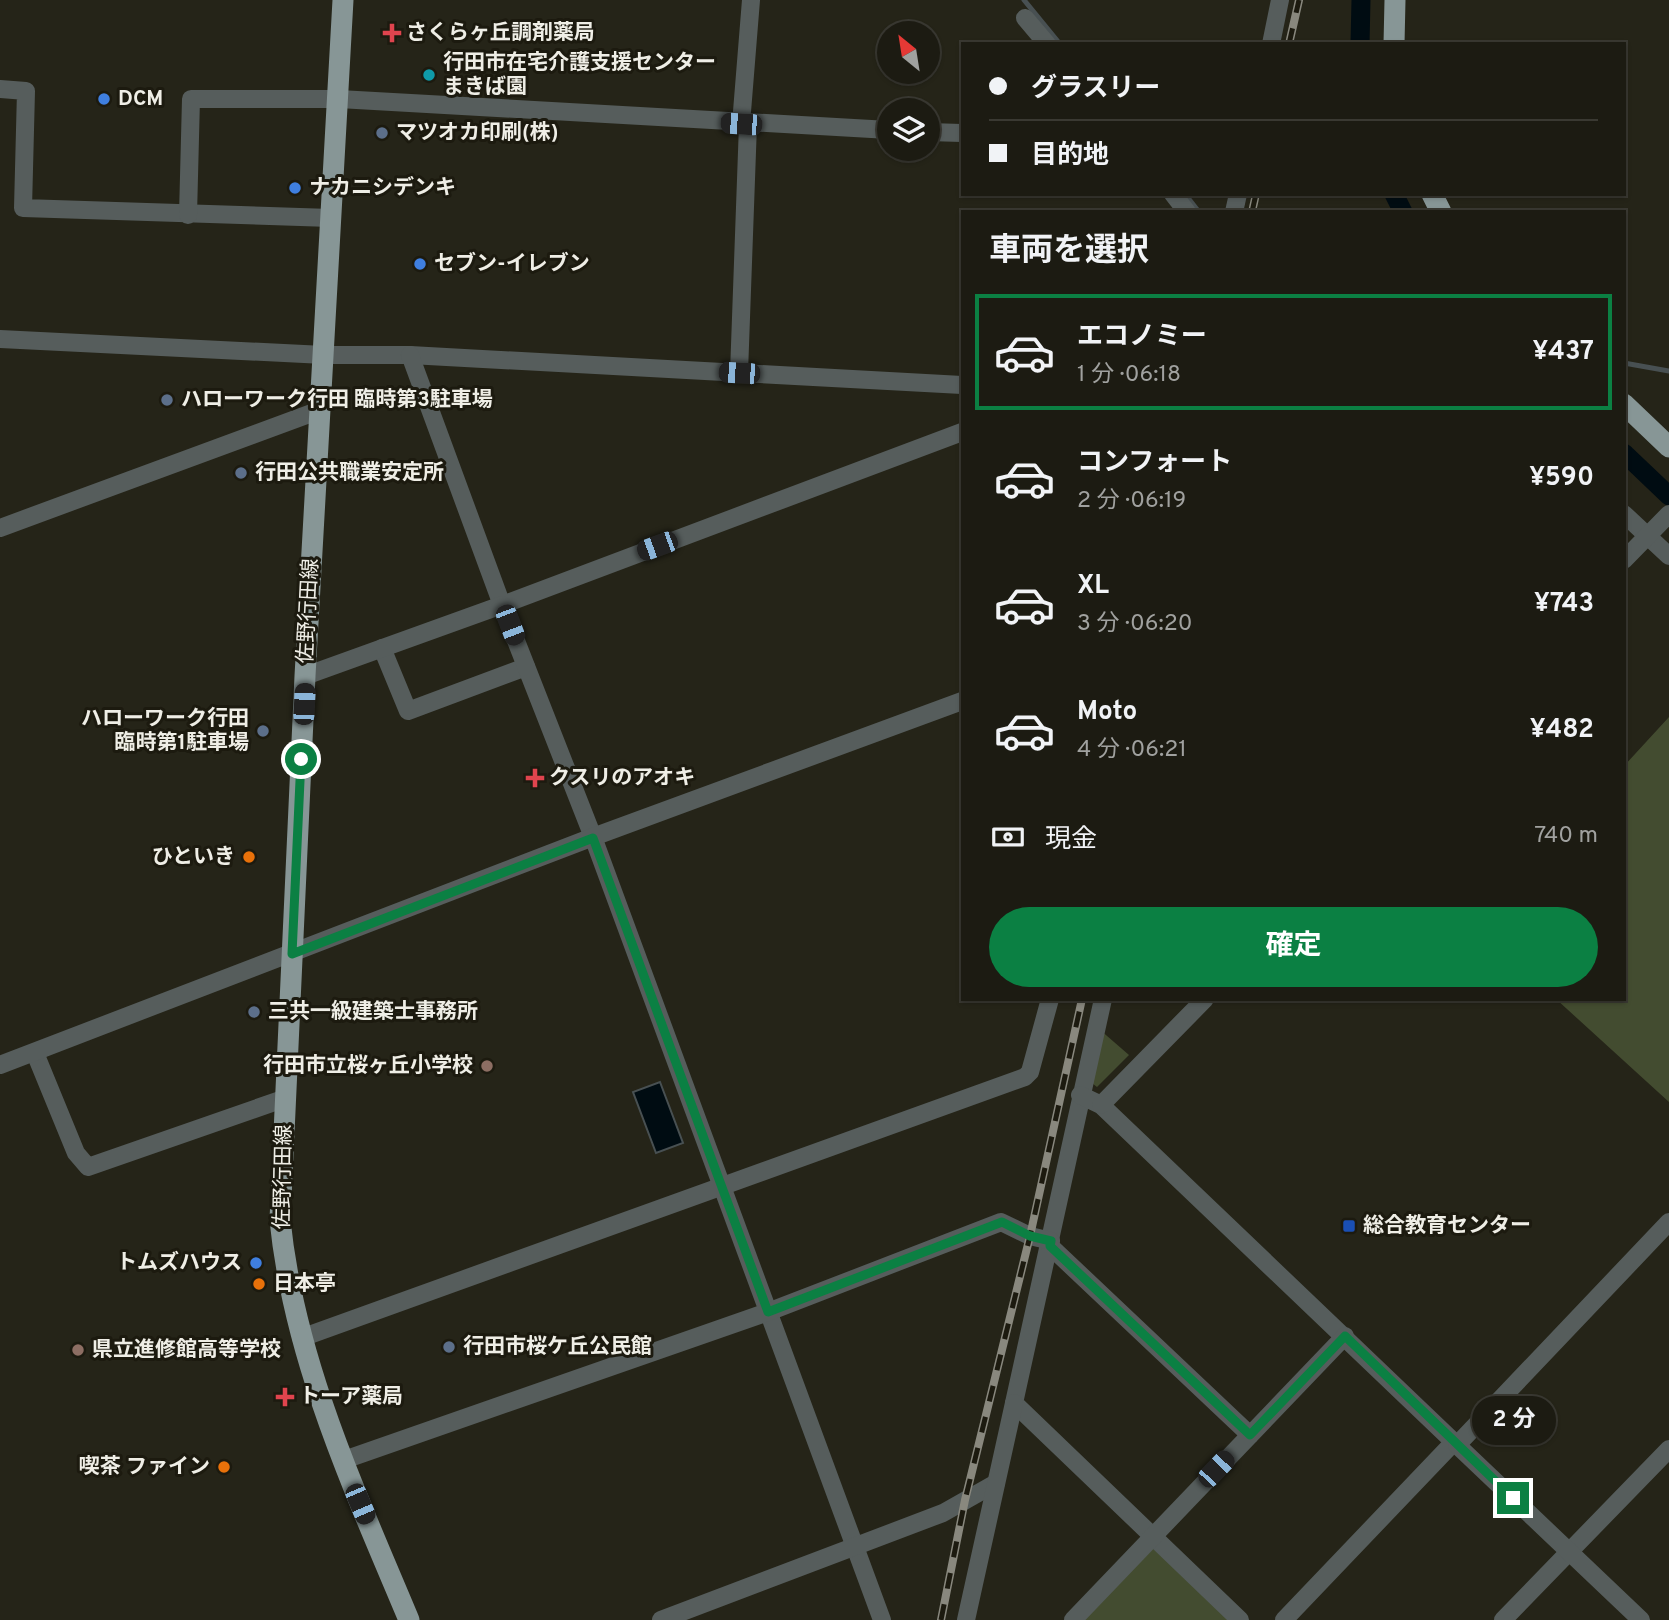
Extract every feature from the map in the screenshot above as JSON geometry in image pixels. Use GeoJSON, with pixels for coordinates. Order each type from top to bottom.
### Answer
{"type":"FeatureCollection","features":[{"type":"Feature","properties":{"kind":"main road","name":"佐野行田線"},"geometry":{"type":"LineString","coordinates":[[342,0],[339,99],[305,676],[280,1220],[301,1338],[344,1460],[409,1620]]}},
{"type":"Feature","properties":{"kind":"main road"},"geometry":{"type":"LineString","coordinates":[[1394,42],[1395,0]]}},
{"type":"Feature","properties":{"kind":"main road"},"geometry":{"type":"LineString","coordinates":[[1626,406],[1669,447]]}},
{"type":"Feature","properties":{"kind":"street"},"geometry":{"type":"LineString","coordinates":[[739,373],[751,0]]}},
{"type":"Feature","properties":{"kind":"street"},"geometry":{"type":"LineString","coordinates":[[1271,42],[1280,0]]}},
{"type":"Feature","properties":{"kind":"street"},"geometry":{"type":"LineString","coordinates":[[1025,18],[1044,42]]}},
{"type":"Feature","properties":{"kind":"street"},"geometry":{"type":"LineString","coordinates":[[0,89],[26,91],[23,208],[331,218]]}},
{"type":"Feature","properties":{"kind":"street"},"geometry":{"type":"LineString","coordinates":[[188,215],[191,99],[339,99],[877,130]]}},
{"type":"Feature","properties":{"kind":"street"},"geometry":{"type":"LineString","coordinates":[[940,132],[961,133]]}},
{"type":"Feature","properties":{"kind":"street"},"geometry":{"type":"LineString","coordinates":[[1175,196],[1185,210]]}},
{"type":"Feature","properties":{"kind":"street"},"geometry":{"type":"LineString","coordinates":[[0,339],[324,355],[410,355],[961,385]]}},
{"type":"Feature","properties":{"kind":"street"},"geometry":{"type":"LineString","coordinates":[[410,355],[502,605],[593,838],[882,1620]]}},
{"type":"Feature","properties":{"kind":"street"},"geometry":{"type":"LineString","coordinates":[[0,528],[320,410]]}},
{"type":"Feature","properties":{"kind":"street"},"geometry":{"type":"LineString","coordinates":[[305,676],[961,432]]}},
{"type":"Feature","properties":{"kind":"street"},"geometry":{"type":"LineString","coordinates":[[1626,516],[1669,556]]}},
{"type":"Feature","properties":{"kind":"street"},"geometry":{"type":"LineString","coordinates":[[1626,558],[1667,516]]}},
{"type":"Feature","properties":{"kind":"street"},"geometry":{"type":"LineString","coordinates":[[382,648],[408,711],[526,667]]}},
{"type":"Feature","properties":{"kind":"street"},"geometry":{"type":"LineString","coordinates":[[0,1065],[593,838],[961,701]]}},
{"type":"Feature","properties":{"kind":"street"},"geometry":{"type":"LineString","coordinates":[[301,1338],[1025,1077],[1030,1072],[1049,1001]]}},
{"type":"Feature","properties":{"kind":"street"},"geometry":{"type":"LineString","coordinates":[[966,1620],[1103,1001]]}},
{"type":"Feature","properties":{"kind":"street"},"geometry":{"type":"LineString","coordinates":[[1101,1105],[1203,1001]]}},
{"type":"Feature","properties":{"kind":"street"},"geometry":{"type":"LineString","coordinates":[[35,1053],[76,1153],[88,1167],[286,1098]]}},
{"type":"Feature","properties":{"kind":"street"},"geometry":{"type":"LineString","coordinates":[[1080,1095],[1101,1105],[1641,1620]]}},
{"type":"Feature","properties":{"kind":"street"},"geometry":{"type":"LineString","coordinates":[[344,1460],[768,1312],[1002,1222],[1051,1243],[1250,1435]]}},
{"type":"Feature","properties":{"kind":"street"},"geometry":{"type":"LineString","coordinates":[[1457,1445],[1669,1222]]}},
{"type":"Feature","properties":{"kind":"street"},"geometry":{"type":"LineString","coordinates":[[1073,1620],[1345,1336]]}},
{"type":"Feature","properties":{"kind":"street"},"geometry":{"type":"LineString","coordinates":[[1014,1404],[1150,1537],[1240,1620]]}},
{"type":"Feature","properties":{"kind":"street"},"geometry":{"type":"LineString","coordinates":[[1284,1620],[1453,1443],[1457,1445]]}},
{"type":"Feature","properties":{"kind":"street"},"geometry":{"type":"LineString","coordinates":[[1503,1620],[1669,1449]]}},
{"type":"Feature","properties":{"kind":"street"},"geometry":{"type":"LineString","coordinates":[[661,1620],[943,1513],[996,1483]]}},
{"type":"Feature","properties":{"kind":"green space"},"geometry":{"type":"Polygon","coordinates":[[[1669,717],[1669,1102],[1558,1001],[1626,1001],[1626,764],[1669,717]]]}},
{"type":"Feature","properties":{"kind":"green space"},"geometry":{"type":"Polygon","coordinates":[[[1099,1029],[1129,1055],[1097,1087],[1088,1080],[1099,1029]]]}},
{"type":"Feature","properties":{"kind":"green space"},"geometry":{"type":"Polygon","coordinates":[[[1150,1544],[1230,1620],[1080,1620],[1150,1544]]]}},
{"type":"Feature","properties":{"kind":"shaded area"},"geometry":{"type":"Polygon","coordinates":[[[660,1082],[683,1143],[656,1153],[633,1092],[660,1082]]]}},
{"type":"Feature","properties":{"kind":"waterway"},"geometry":{"type":"LineString","coordinates":[[1024,0],[1058,42]]}},
{"type":"Feature","properties":{"kind":"waterway"},"geometry":{"type":"LineString","coordinates":[[1360,42],[1361,0]]}},
{"type":"Feature","properties":{"kind":"waterway"},"geometry":{"type":"LineString","coordinates":[[1187,196],[1197,210]]}},
{"type":"Feature","properties":{"kind":"waterway"},"geometry":{"type":"LineString","coordinates":[[1395,196],[1402,210]]}},
{"type":"Feature","properties":{"kind":"waterway"},"geometry":{"type":"LineString","coordinates":[[1626,363],[1669,371]]}},
{"type":"Feature","properties":{"kind":"waterway"},"geometry":{"type":"LineString","coordinates":[[1626,455],[1669,496]]}},
{"type":"Feature","properties":{"kind":"railway"},"geometry":{"type":"LineString","coordinates":[[1289,42],[1299,0]]}},
{"type":"Feature","properties":{"kind":"railway"},"geometry":{"type":"LineString","coordinates":[[1252,210],[1256,196]]}},
{"type":"Feature","properties":{"kind":"railway"},"geometry":{"type":"LineString","coordinates":[[941,1620],[965,1500],[1030,1236],[1082,1001]]}},
{"type":"Feature","properties":{"kind":"place","name":"さくらヶ丘調剤薬局"},"geometry":{"type":"Point","coordinates":[392,33]}},
{"type":"Feature","properties":{"kind":"place","name":"行田市在宅介護支援センター まきば園"},"geometry":{"type":"Point","coordinates":[429,75]}},
{"type":"Feature","properties":{"kind":"place","name":"DCM"},"geometry":{"type":"Point","coordinates":[104,99]}},
{"type":"Feature","properties":{"kind":"place","name":"マツオカ印刷(株)"},"geometry":{"type":"Point","coordinates":[382,133]}},
{"type":"Feature","properties":{"kind":"place","name":"ナカニシデンキ"},"geometry":{"type":"Point","coordinates":[295,188]}},
{"type":"Feature","properties":{"kind":"place","name":"セブン-イレブン"},"geometry":{"type":"Point","coordinates":[420,264]}},
{"type":"Feature","properties":{"kind":"place","name":"ハローワーク行田 臨時第3駐車場"},"geometry":{"type":"Point","coordinates":[167,400]}},
{"type":"Feature","properties":{"kind":"place","name":"行田公共職業安定所"},"geometry":{"type":"Point","coordinates":[241,473]}},
{"type":"Feature","properties":{"kind":"place","name":"ハローワーク行田 臨時第1駐車場"},"geometry":{"type":"Point","coordinates":[263,731]}},
{"type":"Feature","properties":{"kind":"place","name":"クスリのアオキ"},"geometry":{"type":"Point","coordinates":[535,778]}},
{"type":"Feature","properties":{"kind":"place","name":"ひといき"},"geometry":{"type":"Point","coordinates":[249,857]}},
{"type":"Feature","properties":{"kind":"place","name":"三共一級建築士事務所"},"geometry":{"type":"Point","coordinates":[254,1012]}},
{"type":"Feature","properties":{"kind":"place","name":"行田市立桜ヶ丘小学校"},"geometry":{"type":"Point","coordinates":[487,1066]}},
{"type":"Feature","properties":{"kind":"place","name":"総合教育センター"},"geometry":{"type":"Point","coordinates":[1349,1226]}},
{"type":"Feature","properties":{"kind":"place","name":"トムズハウス"},"geometry":{"type":"Point","coordinates":[256,1263]}},
{"type":"Feature","properties":{"kind":"place","name":"日本亭"},"geometry":{"type":"Point","coordinates":[259,1284]}},
{"type":"Feature","properties":{"kind":"place","name":"行田市桜ケ丘公民館"},"geometry":{"type":"Point","coordinates":[449,1347]}},
{"type":"Feature","properties":{"kind":"place","name":"県立進修館高等学校"},"geometry":{"type":"Point","coordinates":[78,1350]}},
{"type":"Feature","properties":{"kind":"place","name":"トーア薬局"},"geometry":{"type":"Point","coordinates":[285,1397]}},
{"type":"Feature","properties":{"kind":"place","name":"喫茶 ファイン"},"geometry":{"type":"Point","coordinates":[224,1467]}},
{"type":"Feature","properties":{"kind":"route"},"geometry":{"type":"LineString","coordinates":[[301,759],[292,954],[593,838],[768,1312],[1002,1222],[1030,1236],[1051,1241],[1050,1246],[1250,1435],[1345,1336],[1513,1498]]}}]}
